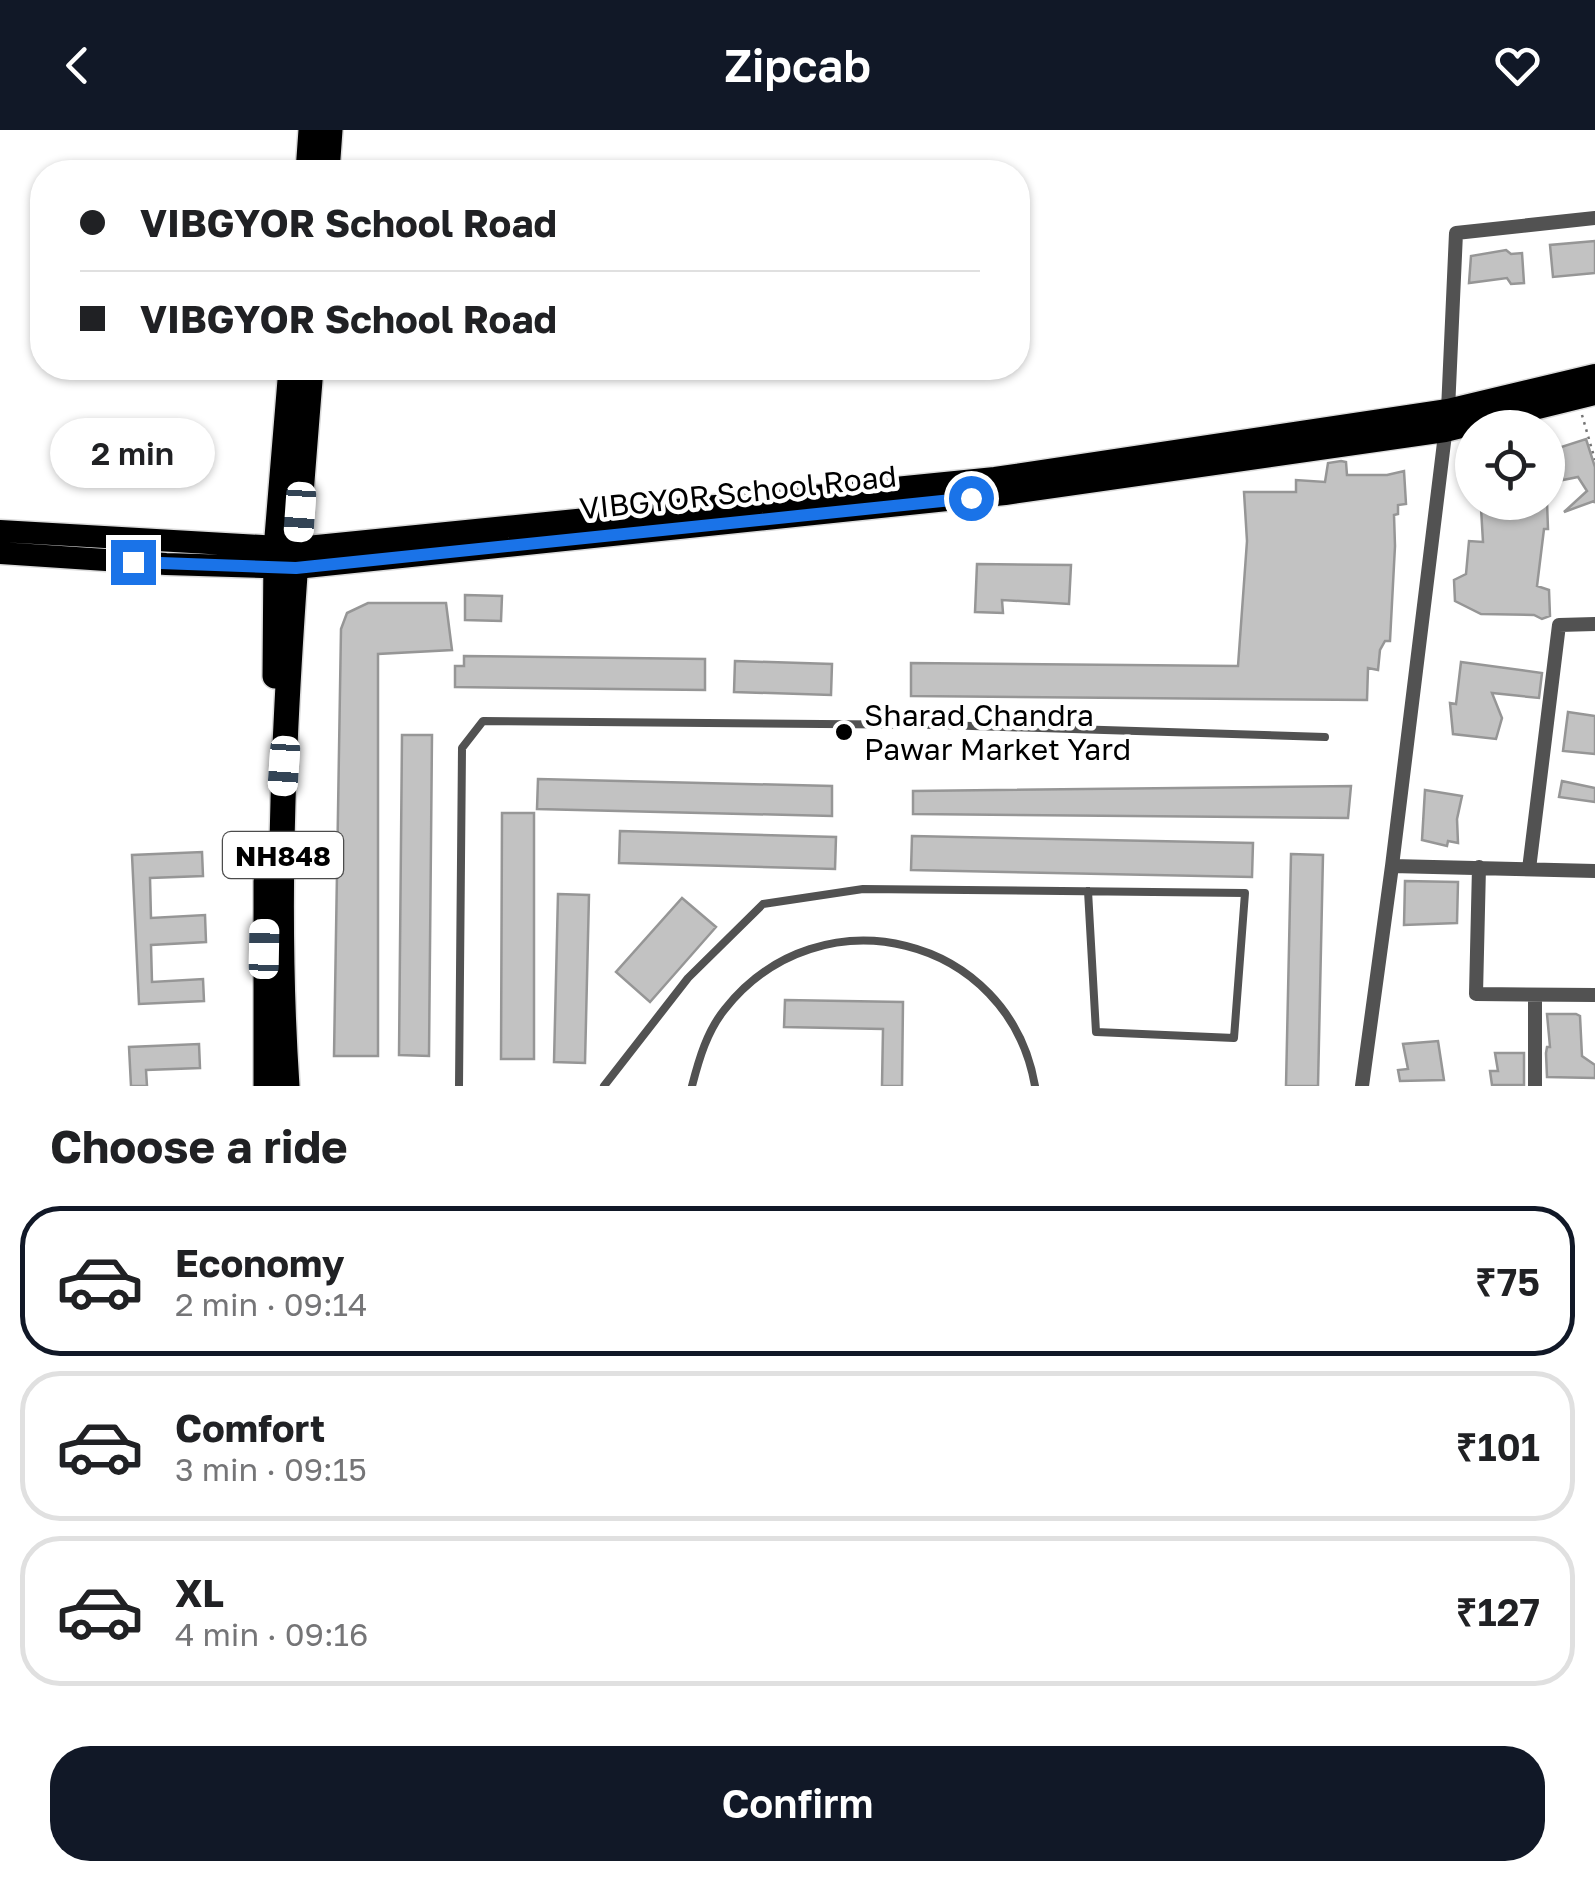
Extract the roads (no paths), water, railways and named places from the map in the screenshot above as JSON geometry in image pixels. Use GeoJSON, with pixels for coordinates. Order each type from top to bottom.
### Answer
{"type":"FeatureCollection","features":[{"type":"Feature","properties":{"kind":"highway"},"geometry":{"type":"LineString","coordinates":[[309,160],[311,130]]}},
{"type":"Feature","properties":{"kind":"highway"},"geometry":{"type":"LineString","coordinates":[[328,160],[330,130]]}},
{"type":"Feature","properties":{"kind":"highway","name":"NH848"},"geometry":{"type":"LineString","coordinates":[[287,1086],[282,1020],[282,797],[294,624],[286,558],[292,380]]}},
{"type":"Feature","properties":{"kind":"highway","name":"NH848"},"geometry":{"type":"LineString","coordinates":[[266,1086],[266,820],[286,558],[309,380]]}},
{"type":"Feature","properties":{"kind":"main road","name":"VIBGYOR School Road"},"geometry":{"type":"LineString","coordinates":[[1446,421],[1595,376]]}},
{"type":"Feature","properties":{"kind":"main road","name":"VIBGYOR School Road"},"geometry":{"type":"LineString","coordinates":[[0,553],[286,558],[995,478],[1446,421],[1586,397]]}},
{"type":"Feature","properties":{"kind":"main road","name":"VIBGYOR School Road"},"geometry":{"type":"LineString","coordinates":[[0,531],[286,558]]}},
{"type":"Feature","properties":{"kind":"street"},"geometry":{"type":"LineString","coordinates":[[1362,1086],[1446,421],[1456,233],[1595,218]]}},
{"type":"Feature","properties":{"kind":"street"},"geometry":{"type":"LineString","coordinates":[[1529,869],[1558,625],[1595,624]]}},
{"type":"Feature","properties":{"kind":"street"},"geometry":{"type":"LineString","coordinates":[[1392,866],[1595,871]]}},
{"type":"Feature","properties":{"kind":"street"},"geometry":{"type":"LineString","coordinates":[[1479,868],[1476,994],[1595,996]]}},
{"type":"Feature","properties":{"kind":"street"},"geometry":{"type":"LineString","coordinates":[[1534,1086],[1535,995]]}},
{"type":"Feature","properties":{"kind":"lane"},"geometry":{"type":"LineString","coordinates":[[459,1086],[462,748],[483,721],[942,725],[1324,737]]}},
{"type":"Feature","properties":{"kind":"lane"},"geometry":{"type":"LineString","coordinates":[[604,1086],[688,978],[763,904],[863,889],[1245,894],[1234,1038],[1096,1032],[1088,892]]}},
{"type":"Feature","properties":{"kind":"lane"},"geometry":{"type":"LineString","coordinates":[[692,1086],[702,1048],[723,1010],[752,980],[788,956],[829,943],[872,940],[914,946],[953,964],[987,990],[1014,1023],[1031,1062],[1035,1086]]}},
{"type":"Feature","properties":{"kind":"place","name":"Sharad Chandra Pawar Market Yard"},"geometry":{"type":"Point","coordinates":[844,732]}}]}
